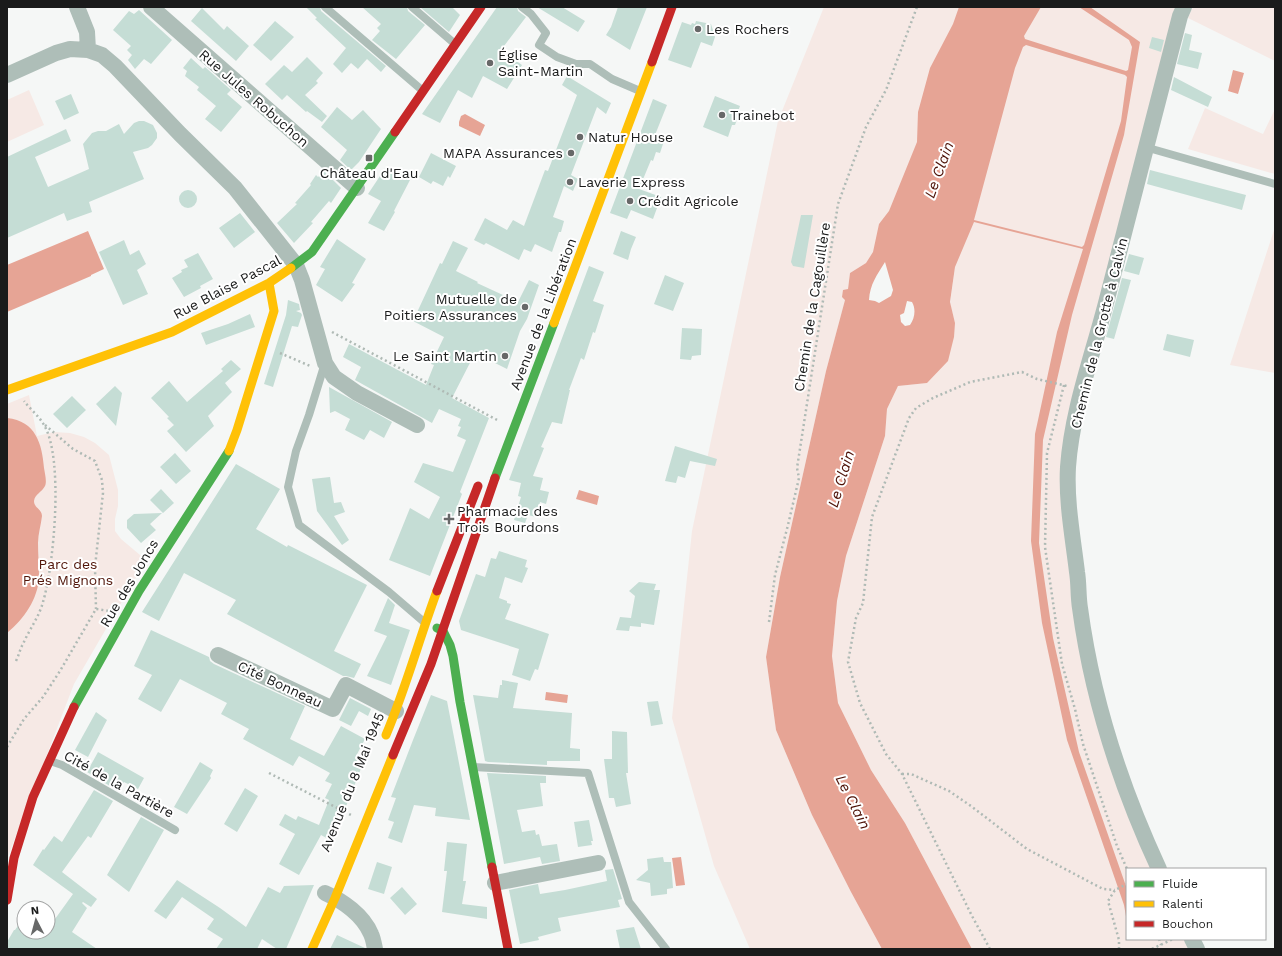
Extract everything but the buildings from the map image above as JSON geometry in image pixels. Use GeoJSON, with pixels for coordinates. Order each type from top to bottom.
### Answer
{"type":"FeatureCollection","features":[{"type":"Feature","properties":{"kind":"street"},"geometry":{"type":"LineString","coordinates":[[77,7],[87,32],[88,50]]}},
{"type":"Feature","properties":{"kind":"street","name":"Rue Jules Robuchon"},"geometry":{"type":"LineString","coordinates":[[151,7],[357,188]]}},
{"type":"Feature","properties":{"kind":"street","name":"Rue Blaise Pascal"},"geometry":{"type":"LineString","coordinates":[[7,390],[172,332],[269,283],[296,266],[312,252],[482,7]]}},
{"type":"Feature","properties":{"kind":"street","name":"Avenue de la Libération"},"geometry":{"type":"LineString","coordinates":[[443,631],[535,366],[622,134],[641,92],[672,7]]}},
{"type":"Feature","properties":{"kind":"street","name":"Chemin de la Grotte à Calvin"},"geometry":{"type":"LineString","coordinates":[[1159,868],[1110,748],[1091,671],[1080,607],[1078,575],[1070,519],[1068,468],[1082,388],[1106,305],[1180,16],[1184,7]]}},
{"type":"Feature","properties":{"kind":"street"},"geometry":{"type":"LineString","coordinates":[[8,73],[56,53],[70,49],[88,50],[102,55],[115,66],[180,134],[235,188],[296,266],[302,280],[315,323],[324,367],[340,382],[357,393],[417,425]]}},
{"type":"Feature","properties":{"kind":"street","name":"Rue des Joncs"},"geometry":{"type":"LineString","coordinates":[[7,900],[14,858],[33,797],[70,714],[139,591],[228,453],[274,311],[269,283]]}},
{"type":"Feature","properties":{"kind":"street"},"geometry":{"type":"LineString","coordinates":[[438,673],[431,664],[425,623],[481,480]]}},
{"type":"Feature","properties":{"kind":"street"},"geometry":{"type":"LineString","coordinates":[[425,623],[443,631],[450,645],[453,656],[472,767],[508,949]]}},
{"type":"Feature","properties":{"kind":"street","name":"Avenue du 8 Mai 1945"},"geometry":{"type":"LineString","coordinates":[[384,740],[396,711],[425,623]]}},
{"type":"Feature","properties":{"kind":"street","name":"Avenue du 8 Mai 1945"},"geometry":{"type":"LineString","coordinates":[[312,949],[327,895],[376,795],[431,664],[443,631]]}},
{"type":"Feature","properties":{"kind":"street","name":"Cité Bonneau"},"geometry":{"type":"LineString","coordinates":[[218,655],[333,709],[346,685],[396,711]]}},
{"type":"Feature","properties":{"kind":"street"},"geometry":{"type":"LineString","coordinates":[[450,690],[460,702]]}},
{"type":"Feature","properties":{"kind":"street"},"geometry":{"type":"LineString","coordinates":[[495,883],[598,864]]}},
{"type":"Feature","properties":{"kind":"street"},"geometry":{"type":"LineString","coordinates":[[327,895],[341,901],[360,916],[371,933],[375,949]]}},
{"type":"Feature","properties":{"kind":"street"},"geometry":{"type":"LineString","coordinates":[[1192,940],[1197,949]]}},
{"type":"Feature","properties":{"kind":"lane"},"geometry":{"type":"LineString","coordinates":[[325,7],[423,92]]}},
{"type":"Feature","properties":{"kind":"lane"},"geometry":{"type":"LineString","coordinates":[[412,7],[456,45]]}},
{"type":"Feature","properties":{"kind":"lane"},"geometry":{"type":"LineString","coordinates":[[522,7],[531,14],[546,33],[539,45],[557,57],[576,64],[590,64],[612,79],[641,92]]}},
{"type":"Feature","properties":{"kind":"lane"},"geometry":{"type":"LineString","coordinates":[[1146,148],[1275,184]]}},
{"type":"Feature","properties":{"kind":"lane"},"geometry":{"type":"LineString","coordinates":[[324,367],[296,451],[288,487],[299,525],[390,592],[425,623]]}},
{"type":"Feature","properties":{"kind":"lane"},"geometry":{"type":"LineString","coordinates":[[467,514],[481,520]]}},
{"type":"Feature","properties":{"kind":"lane","name":"Cité de la Partière"},"geometry":{"type":"LineString","coordinates":[[49,761],[62,766],[175,830]]}},
{"type":"Feature","properties":{"kind":"lane"},"geometry":{"type":"LineString","coordinates":[[472,767],[588,773],[629,902],[666,949]]}},
{"type":"Feature","properties":{"kind":"path","name":"Chemin de la Cagouillère"},"geometry":{"type":"LineString","coordinates":[[770,622],[775,574],[799,478],[797,468],[838,204],[866,127],[886,90],[917,7]]}},
{"type":"Feature","properties":{"kind":"path"},"geometry":{"type":"LineString","coordinates":[[508,55],[511,51]]}},
{"type":"Feature","properties":{"kind":"path"},"geometry":{"type":"LineString","coordinates":[[315,323],[503,423]]}},
{"type":"Feature","properties":{"kind":"path"},"geometry":{"type":"LineString","coordinates":[[263,345],[324,367]]}},
{"type":"Feature","properties":{"kind":"path"},"geometry":{"type":"LineString","coordinates":[[990,949],[972,916],[902,774],[886,754],[860,703],[848,662],[856,618],[863,603],[872,517],[908,418],[916,408],[933,398],[970,382],[1022,372],[1037,379],[1058,384]]}},
{"type":"Feature","properties":{"kind":"path"},"geometry":{"type":"LineString","coordinates":[[7,747],[24,719],[43,697],[60,671],[96,609],[95,567],[103,493],[102,480],[95,461],[73,448],[44,424],[21,398]]}},
{"type":"Feature","properties":{"kind":"path"},"geometry":{"type":"LineString","coordinates":[[16,661],[23,642],[29,633],[43,603],[49,570],[56,497],[54,454],[50,438],[44,424]]}},
{"type":"Feature","properties":{"kind":"path"},"geometry":{"type":"LineString","coordinates":[[96,609],[109,611],[114,615]]}},
{"type":"Feature","properties":{"kind":"path"},"geometry":{"type":"LineString","coordinates":[[269,773],[354,816]]}},
{"type":"Feature","properties":{"kind":"path"},"geometry":{"type":"LineString","coordinates":[[902,774],[911,774],[949,791],[1027,849],[1103,889],[1115,890]]}},
{"type":"Feature","properties":{"kind":"path"},"geometry":{"type":"LineString","coordinates":[[1119,949],[1119,940],[1108,901],[1115,890],[1126,884]]}},
{"type":"Feature","properties":{"kind":"path"},"geometry":{"type":"LineString","coordinates":[[1159,940],[1161,945]]}},
{"type":"Feature","properties":{"kind":"path"},"geometry":{"type":"LineString","coordinates":[[1152,949],[1171,940]]}},
{"type":"Feature","properties":{"kind":"green space"},"geometry":{"type":"Polygon","coordinates":[[[824,7],[1179,7],[1068,468],[1091,671],[1159,868],[1126,868],[1126,940],[1192,940],[1197,949],[972,949],[905,823],[871,770],[838,703],[832,656],[837,601],[846,556],[885,436],[887,409],[898,386],[927,383],[955,323],[950,303],[955,267],[874,252],[866,263],[850,273],[848,289],[826,371],[780,577],[766,657],[776,730],[812,815],[882,949],[750,949],[714,866],[672,718],[692,531],[778,121],[824,7]]]}},
{"type":"Feature","properties":{"kind":"green space"},"geometry":{"type":"Polygon","coordinates":[[[1193,7],[1275,7],[1275,61],[1188,18],[1193,7]]]}},
{"type":"Feature","properties":{"kind":"green space"},"geometry":{"type":"Polygon","coordinates":[[[29,90],[44,125],[7,142],[7,100],[29,90]]]}},
{"type":"Feature","properties":{"kind":"green space"},"geometry":{"type":"Polygon","coordinates":[[[1205,108],[1263,134],[1275,109],[1275,174],[1188,149],[1205,108]]]}},
{"type":"Feature","properties":{"kind":"green space"},"geometry":{"type":"Polygon","coordinates":[[[1275,227],[1275,373],[1230,365],[1275,227]]]}},
{"type":"Feature","properties":{"kind":"green space","name":"Parc des Prés Mignons"},"geometry":{"type":"Polygon","coordinates":[[[29,395],[37,436],[54,432],[70,433],[84,437],[95,443],[109,455],[118,490],[115,531],[121,539],[146,560],[74,684],[7,859],[7,404],[29,395]]]}},
{"type":"Feature","properties":{"kind":"water","name":"Le Clain"},"geometry":{"type":"Polygon","coordinates":[[[959,7],[1041,7],[1024,36],[1025,39],[1126,71],[1128,70],[1132,47],[1129,40],[1079,7],[1090,7],[1140,42],[1124,135],[1072,315],[1043,440],[1039,543],[1053,638],[1079,752],[1126,886],[1126,916],[1124,905],[1067,740],[1042,623],[1031,541],[1035,434],[1057,332],[1083,249],[974,222],[955,267],[950,302],[955,323],[954,337],[948,361],[927,383],[898,386],[887,409],[885,436],[846,556],[837,601],[832,656],[838,703],[871,770],[905,823],[972,949],[882,949],[812,815],[776,730],[766,657],[780,577],[826,371],[845,300],[842,297],[843,290],[848,289],[850,273],[866,263],[873,252],[879,224],[889,211],[917,142],[918,112],[930,68],[953,24],[959,7]],[[1026,45],[1023,47],[1015,68],[974,220],[1082,247],[1084,245],[1121,121],[1127,77],[1125,75],[1026,45]],[[885,262],[872,284],[869,300],[879,303],[891,296],[893,290],[885,262]],[[907,301],[904,313],[900,315],[901,322],[905,326],[910,325],[914,314],[912,302],[907,301]]]}},
{"type":"Feature","properties":{"kind":"water"},"geometry":{"type":"Polygon","coordinates":[[[1233,70],[1244,73],[1238,94],[1228,91],[1233,70]]]}},
{"type":"Feature","properties":{"kind":"water"},"geometry":{"type":"Polygon","coordinates":[[[465,114],[485,125],[480,136],[459,126],[461,116],[465,114]]]}},
{"type":"Feature","properties":{"kind":"water"},"geometry":{"type":"Polygon","coordinates":[[[88,231],[104,269],[7,312],[7,265],[88,231]]]}},
{"type":"Feature","properties":{"kind":"water"},"geometry":{"type":"Polygon","coordinates":[[[7,418],[17,420],[25,424],[36,435],[41,450],[46,482],[44,488],[34,501],[35,505],[42,514],[38,540],[39,577],[36,593],[24,615],[7,633],[7,418]]]}},
{"type":"Feature","properties":{"kind":"water"},"geometry":{"type":"Polygon","coordinates":[[[579,490],[599,496],[597,505],[576,499],[579,490]]]}},
{"type":"Feature","properties":{"kind":"water"},"geometry":{"type":"Polygon","coordinates":[[[546,692],[568,695],[567,703],[545,700],[546,692]]]}},
{"type":"Feature","properties":{"kind":"water"},"geometry":{"type":"Polygon","coordinates":[[[681,857],[685,885],[676,886],[672,858],[681,857]]]}},
{"type":"Feature","properties":{"kind":"traffic: fast"},"geometry":{"type":"LineString","coordinates":[[291,268],[312,252],[395,132]]}},
{"type":"Feature","properties":{"kind":"traffic: fast"},"geometry":{"type":"LineString","coordinates":[[495,478],[554,323]]}},
{"type":"Feature","properties":{"kind":"traffic: fast"},"geometry":{"type":"LineString","coordinates":[[74,707],[139,591],[229,451]]}},
{"type":"Feature","properties":{"kind":"traffic: fast"},"geometry":{"type":"LineString","coordinates":[[437,628],[443,631],[450,645],[453,656],[460,702],[492,867]]}},
{"type":"Feature","properties":{"kind":"traffic: slow"},"geometry":{"type":"LineString","coordinates":[[554,323],[652,62]]}},
{"type":"Feature","properties":{"kind":"traffic: slow"},"geometry":{"type":"LineString","coordinates":[[7,390],[172,332],[269,283],[291,268]]}},
{"type":"Feature","properties":{"kind":"traffic: slow"},"geometry":{"type":"LineString","coordinates":[[229,451],[274,311],[269,283]]}},
{"type":"Feature","properties":{"kind":"traffic: slow"},"geometry":{"type":"LineString","coordinates":[[386,735],[437,591]]}},
{"type":"Feature","properties":{"kind":"traffic: slow"},"geometry":{"type":"LineString","coordinates":[[312,949],[335,898],[393,755]]}},
{"type":"Feature","properties":{"kind":"traffic: jam"},"geometry":{"type":"LineString","coordinates":[[395,132],[481,7]]}},
{"type":"Feature","properties":{"kind":"traffic: jam"},"geometry":{"type":"LineString","coordinates":[[652,62],[672,7]]}},
{"type":"Feature","properties":{"kind":"traffic: jam"},"geometry":{"type":"LineString","coordinates":[[393,755],[431,664],[495,478]]}},
{"type":"Feature","properties":{"kind":"traffic: jam"},"geometry":{"type":"LineString","coordinates":[[437,591],[478,486]]}},
{"type":"Feature","properties":{"kind":"traffic: jam"},"geometry":{"type":"LineString","coordinates":[[7,900],[14,858],[33,797],[74,707]]}},
{"type":"Feature","properties":{"kind":"traffic: jam"},"geometry":{"type":"LineString","coordinates":[[492,867],[508,949]]}},
{"type":"Feature","properties":{"kind":"place","name":"Les Rochers"},"geometry":{"type":"Point","coordinates":[698,29]}},
{"type":"Feature","properties":{"kind":"place","name":"Église Saint-Martin"},"geometry":{"type":"Point","coordinates":[490,63]}},
{"type":"Feature","properties":{"kind":"place","name":"Trainebot"},"geometry":{"type":"Point","coordinates":[722,115]}},
{"type":"Feature","properties":{"kind":"place","name":"Natur House"},"geometry":{"type":"Point","coordinates":[580,137]}},
{"type":"Feature","properties":{"kind":"place","name":"MAPA Assurances"},"geometry":{"type":"Point","coordinates":[571,153]}},
{"type":"Feature","properties":{"kind":"place","name":"Château d'Eau"},"geometry":{"type":"Point","coordinates":[369,158]}},
{"type":"Feature","properties":{"kind":"place","name":"Laverie Express"},"geometry":{"type":"Point","coordinates":[570,182]}},
{"type":"Feature","properties":{"kind":"place","name":"Crédit Agricole"},"geometry":{"type":"Point","coordinates":[630,201]}},
{"type":"Feature","properties":{"kind":"place","name":"Mutuelle de Poitiers Assurances"},"geometry":{"type":"Point","coordinates":[525,307]}},
{"type":"Feature","properties":{"kind":"place","name":"Le Saint Martin"},"geometry":{"type":"Point","coordinates":[505,356]}},
{"type":"Feature","properties":{"kind":"place","name":"Pharmacie des Trois Bourdons"},"geometry":{"type":"Point","coordinates":[449,519]}}]}
